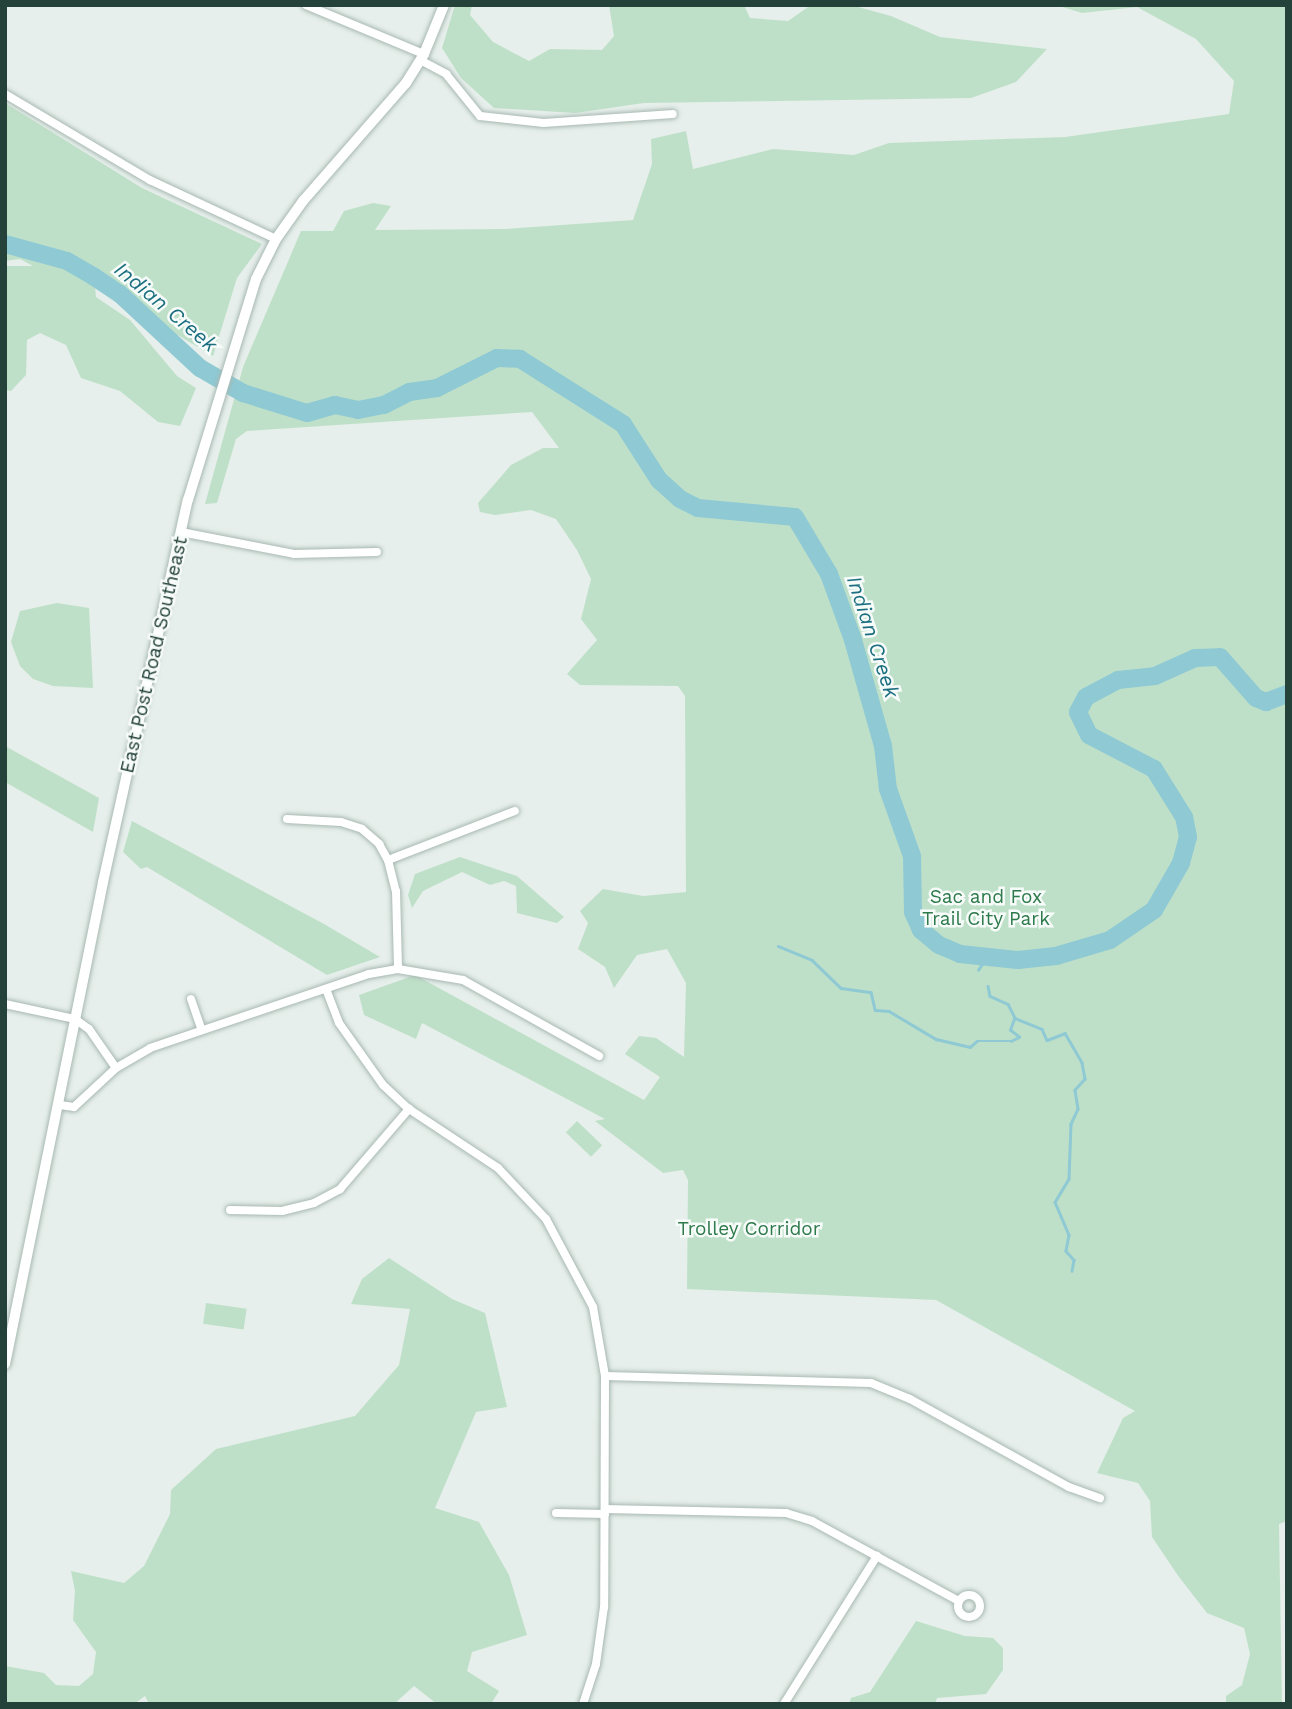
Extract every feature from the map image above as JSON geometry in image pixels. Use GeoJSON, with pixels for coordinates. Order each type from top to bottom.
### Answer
{"type":"FeatureCollection","features":[{"type":"Feature","properties":{"kind":"main road","name":"East Post Road Southeast"},"geometry":{"type":"LineString","coordinates":[[5,1364],[60,1105],[75,1019],[181,532],[239,331],[256,279],[276,239],[303,201],[382,115],[422,57],[443,5]]}},
{"type":"Feature","properties":{"kind":"street"},"geometry":{"type":"LineString","coordinates":[[306,5],[422,57],[446,74],[480,116],[544,123],[673,114]]}},
{"type":"Feature","properties":{"kind":"street"},"geometry":{"type":"LineString","coordinates":[[5,94],[150,180],[276,239]]}},
{"type":"Feature","properties":{"kind":"street"},"geometry":{"type":"LineString","coordinates":[[181,532],[294,554],[377,552]]}},
{"type":"Feature","properties":{"kind":"street"},"geometry":{"type":"LineString","coordinates":[[388,860],[515,811]]}},
{"type":"Feature","properties":{"kind":"street"},"geometry":{"type":"LineString","coordinates":[[287,819],[341,822],[362,829],[388,860],[396,891],[398,969]]}},
{"type":"Feature","properties":{"kind":"street"},"geometry":{"type":"LineString","coordinates":[[60,1105],[74,1107],[116,1068],[150,1048],[201,1028],[398,969],[463,980],[599,1056]]}},
{"type":"Feature","properties":{"kind":"street"},"geometry":{"type":"LineString","coordinates":[[326,989],[339,1023],[361,1059],[409,1109],[498,1168],[547,1219],[593,1307],[605,1376],[602,1636],[583,1704]]}},
{"type":"Feature","properties":{"kind":"street"},"geometry":{"type":"LineString","coordinates":[[191,999],[201,1028]]}},
{"type":"Feature","properties":{"kind":"street"},"geometry":{"type":"LineString","coordinates":[[5,1004],[75,1019],[89,1029],[116,1068]]}},
{"type":"Feature","properties":{"kind":"street"},"geometry":{"type":"LineString","coordinates":[[230,1210],[282,1211],[340,1189],[409,1109]]}},
{"type":"Feature","properties":{"kind":"street"},"geometry":{"type":"LineString","coordinates":[[605,1376],[871,1383],[910,1399],[1069,1487],[1100,1498]]}},
{"type":"Feature","properties":{"kind":"street"},"geometry":{"type":"LineString","coordinates":[[556,1513],[786,1513],[812,1521],[959,1601]]}},
{"type":"Feature","properties":{"kind":"street"},"geometry":{"type":"LineString","coordinates":[[784,1704],[877,1556]]}},
{"type":"Feature","properties":{"kind":"green space"},"geometry":{"type":"Polygon","coordinates":[[[455,5],[472,5],[470,15],[493,42],[529,61],[550,49],[602,50],[614,36],[609,5],[744,5],[750,18],[788,21],[811,5],[851,5],[891,16],[940,37],[1047,49],[1016,82],[971,98],[644,103],[575,113],[494,108],[461,78],[442,48],[455,5]]]}},
{"type":"Feature","properties":{"kind":"green space","name":"Sac and Fox Trail City Park"},"geometry":{"type":"Polygon","coordinates":[[[1056,5],[1287,5],[1287,1521],[1279,1524],[1282,1704],[1226,1704],[1226,1696],[1242,1685],[1250,1654],[1244,1628],[1207,1613],[1179,1577],[1152,1537],[1150,1501],[1138,1483],[1097,1473],[1123,1418],[1135,1411],[936,1300],[687,1289],[688,1180],[683,1170],[663,1173],[595,1121],[605,1119],[422,1023],[416,1039],[364,1015],[359,995],[415,975],[644,1100],[660,1077],[625,1054],[639,1036],[656,1038],[684,1057],[686,983],[667,949],[637,955],[614,988],[605,967],[578,949],[588,923],[580,911],[603,889],[643,896],[686,892],[685,696],[678,686],[580,685],[567,674],[597,640],[581,619],[591,579],[577,550],[556,519],[531,510],[495,515],[480,512],[478,503],[511,465],[543,448],[559,448],[532,412],[247,431],[236,439],[217,503],[205,504],[243,367],[301,231],[333,231],[344,211],[373,203],[391,206],[375,230],[506,229],[633,220],[652,164],[651,139],[686,131],[693,169],[773,149],[854,155],[889,143],[1065,137],[1229,114],[1234,81],[1196,39],[1137,7],[1082,13],[1056,5]]]}},
{"type":"Feature","properties":{"kind":"green space"},"geometry":{"type":"Polygon","coordinates":[[[5,103],[142,188],[262,244],[237,278],[213,356],[95,286],[96,297],[130,320],[177,376],[196,388],[180,426],[158,422],[120,391],[81,378],[66,345],[40,333],[27,340],[26,375],[11,391],[5,390],[5,266],[33,266],[20,259],[5,261],[5,103]]]}},
{"type":"Feature","properties":{"kind":"green space"},"geometry":{"type":"Polygon","coordinates":[[[57,603],[89,608],[93,688],[53,686],[33,679],[20,666],[11,642],[20,611],[57,603]]]}},
{"type":"Feature","properties":{"kind":"green space"},"geometry":{"type":"Polygon","coordinates":[[[5,746],[99,798],[93,832],[5,782],[5,746]]]}},
{"type":"Feature","properties":{"kind":"green space"},"geometry":{"type":"Polygon","coordinates":[[[132,821],[380,957],[327,975],[147,867],[141,869],[123,852],[132,821]]]}},
{"type":"Feature","properties":{"kind":"green space"},"geometry":{"type":"Polygon","coordinates":[[[460,857],[517,876],[564,917],[557,923],[517,913],[516,886],[504,881],[490,885],[462,872],[423,891],[412,908],[408,895],[415,874],[460,857]]]}},
{"type":"Feature","properties":{"kind":"green space"},"geometry":{"type":"Polygon","coordinates":[[[577,1121],[602,1145],[591,1157],[566,1133],[577,1121]]]}},
{"type":"Feature","properties":{"kind":"green space"},"geometry":{"type":"Polygon","coordinates":[[[389,1258],[452,1299],[485,1313],[507,1407],[476,1412],[435,1508],[479,1522],[509,1575],[527,1635],[472,1652],[467,1671],[499,1691],[491,1704],[437,1704],[414,1686],[394,1704],[149,1704],[145,1696],[134,1704],[5,1704],[5,1666],[44,1673],[56,1685],[79,1686],[93,1674],[96,1652],[73,1620],[75,1591],[71,1571],[124,1583],[144,1566],[170,1514],[171,1490],[216,1449],[355,1416],[399,1365],[410,1309],[351,1304],[362,1279],[389,1258]]]}},
{"type":"Feature","properties":{"kind":"green space"},"geometry":{"type":"Polygon","coordinates":[[[206,1303],[247,1309],[244,1330],[203,1324],[206,1303]]]}},
{"type":"Feature","properties":{"kind":"green space"},"geometry":{"type":"Polygon","coordinates":[[[916,1621],[965,1636],[993,1638],[1003,1648],[1003,1670],[986,1694],[937,1698],[935,1704],[849,1704],[851,1698],[870,1692],[916,1621]]]}},
{"type":"Feature","properties":{"kind":"waterway","name":"Indian Creek"},"geometry":{"type":"LineString","coordinates":[[5,244],[67,261],[93,276],[120,294],[200,368],[243,393],[307,413],[335,405],[358,410],[384,405],[409,392],[437,388],[497,358],[520,359],[623,424],[659,480],[680,499],[698,508],[795,517],[829,574],[853,640],[883,746],[888,789],[912,856],[913,912],[921,930],[939,945],[960,954],[1018,960],[1056,956],[1110,940],[1154,910],[1181,863],[1188,837],[1184,817],[1154,769],[1089,735],[1078,712],[1086,697],[1118,680],[1155,676],[1195,658],[1220,657],[1256,698],[1266,702],[1287,694]]}},
{"type":"Feature","properties":{"kind":"waterway"},"geometry":{"type":"LineString","coordinates":[[778,946],[812,960],[841,988],[871,992],[875,1010],[889,1011],[936,1039],[970,1047],[977,1041],[1011,1041],[1019,1037],[1010,1030],[1014,1019]]}},
{"type":"Feature","properties":{"kind":"waterway"},"geometry":{"type":"LineString","coordinates":[[978,970],[986,958]]}},
{"type":"Feature","properties":{"kind":"waterway"},"geometry":{"type":"LineString","coordinates":[[988,986],[990,996],[1008,1004],[1015,1018],[1042,1029],[1047,1040],[1065,1033],[1082,1063],[1085,1079],[1075,1090],[1078,1109],[1071,1124],[1069,1179],[1055,1202],[1069,1235],[1066,1251],[1074,1260],[1072,1271]]}},
{"type":"Feature","properties":{"kind":"park label","name":"Trolley Corridor"},"geometry":{"type":"Point","coordinates":[749,1229]}}]}
